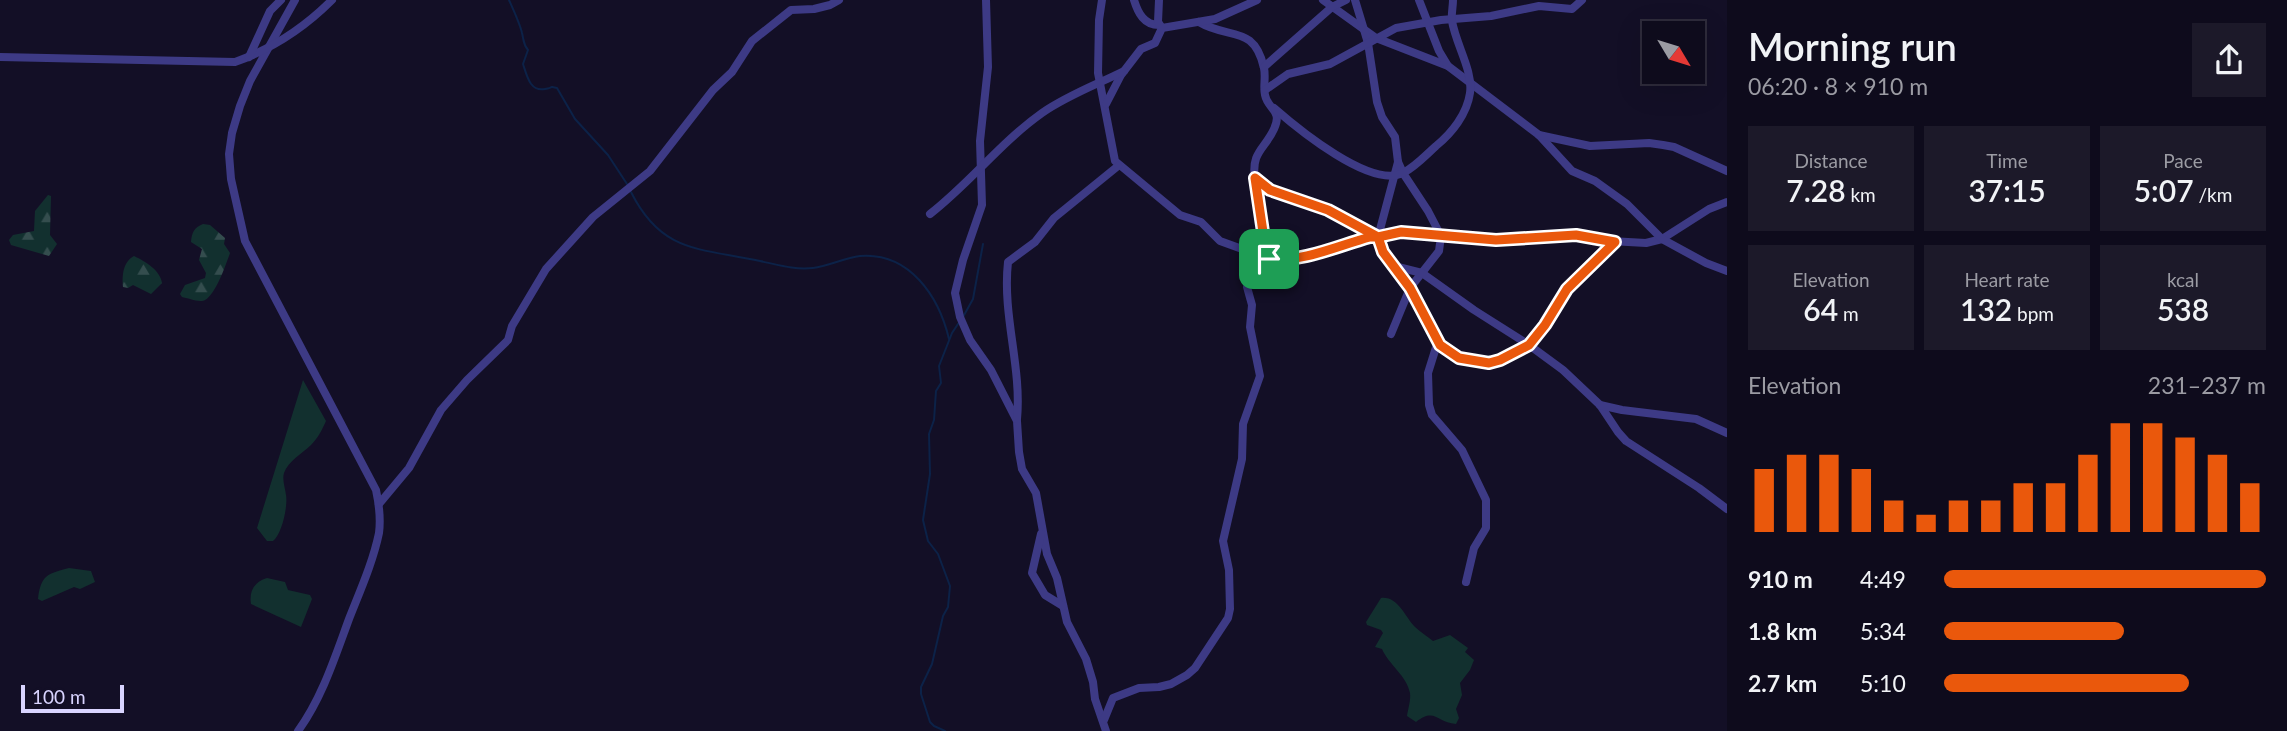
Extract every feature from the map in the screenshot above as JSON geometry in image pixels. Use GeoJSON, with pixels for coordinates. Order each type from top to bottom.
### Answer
{"type":"FeatureCollection","features":[{"type":"Feature","properties":{"kind":"street"},"geometry":{"type":"LineString","coordinates":[[249,57],[271,11],[281,0]]}},
{"type":"Feature","properties":{"kind":"street"},"geometry":{"type":"LineString","coordinates":[[295,0],[250,81],[240,106],[229,154],[231,179],[245,241],[376,490],[379,504],[379,532],[362,588],[326,681],[298,731]]}},
{"type":"Feature","properties":{"kind":"street"},"geometry":{"type":"LineString","coordinates":[[0,57],[234,62],[267,50],[290,35],[332,0]]}},
{"type":"Feature","properties":{"kind":"street"},"geometry":{"type":"LineString","coordinates":[[379,504],[409,468],[441,410],[508,340],[512,326],[545,270],[593,217],[650,171],[713,90],[732,72],[752,41],[791,10],[814,9],[839,0]]}},
{"type":"Feature","properties":{"kind":"street"},"geometry":{"type":"LineString","coordinates":[[986,0],[988,67],[980,142],[982,205],[955,293],[960,317],[970,340],[991,370],[1017,421]]}},
{"type":"Feature","properties":{"kind":"street"},"geometry":{"type":"LineString","coordinates":[[1102,0],[1097,52],[1111,149],[1118,166],[1180,215],[1201,222],[1220,241],[1269,259],[1289,260],[1310,256],[1370,237],[1401,232],[1496,240],[1576,235],[1615,242],[1646,243],[1662,239],[1709,209],[1727,202]]}},
{"type":"Feature","properties":{"kind":"street"},"geometry":{"type":"LineString","coordinates":[[1134,0],[1145,20],[1160,27],[1199,22],[1233,12],[1257,0]]}},
{"type":"Feature","properties":{"kind":"street"},"geometry":{"type":"LineString","coordinates":[[1105,106],[1112,90],[1141,49],[1154,43],[1160,27],[1159,0]]}},
{"type":"Feature","properties":{"kind":"street"},"geometry":{"type":"LineString","coordinates":[[1323,0],[1376,38],[1434,63],[1448,66]]}},
{"type":"Feature","properties":{"kind":"street"},"geometry":{"type":"LineString","coordinates":[[1264,67],[1332,7],[1346,0]]}},
{"type":"Feature","properties":{"kind":"street"},"geometry":{"type":"LineString","coordinates":[[1355,0],[1368,43],[1377,102],[1382,117],[1395,137],[1398,162],[1399,174],[1378,237],[1383,252],[1410,288],[1438,341],[1459,358],[1489,363],[1529,345],[1567,289],[1615,242]]}},
{"type":"Feature","properties":{"kind":"street"},"geometry":{"type":"LineString","coordinates":[[1419,0],[1426,22],[1448,66],[1539,135],[1572,171],[1606,187],[1662,239],[1727,271]]}},
{"type":"Feature","properties":{"kind":"street"},"geometry":{"type":"LineString","coordinates":[[1199,22],[1214,30],[1244,35],[1250,40],[1264,67],[1267,100],[1314,141],[1359,169],[1399,174],[1442,142],[1454,128],[1467,105],[1470,82],[1452,20],[1453,0]]}},
{"type":"Feature","properties":{"kind":"street"},"geometry":{"type":"LineString","coordinates":[[1265,90],[1288,74],[1330,64],[1396,28],[1426,22],[1507,14],[1539,6],[1572,9],[1582,0]]}},
{"type":"Feature","properties":{"kind":"street"},"geometry":{"type":"LineString","coordinates":[[930,214],[1002,145],[1042,113],[1080,90],[1124,71]]}},
{"type":"Feature","properties":{"kind":"street"},"geometry":{"type":"LineString","coordinates":[[1269,259],[1255,178],[1255,158],[1275,126],[1275,108]]}},
{"type":"Feature","properties":{"kind":"street"},"geometry":{"type":"LineString","coordinates":[[1539,135],[1590,146],[1663,145],[1681,150],[1727,171]]}},
{"type":"Feature","properties":{"kind":"street"},"geometry":{"type":"LineString","coordinates":[[1106,731],[1086,659],[1067,622],[1042,531],[1036,492],[1022,469],[1018,452],[1019,399],[1008,304],[1008,262],[1035,242],[1054,218],[1118,166]]}},
{"type":"Feature","properties":{"kind":"street"},"geometry":{"type":"LineString","coordinates":[[1391,334],[1410,288],[1439,251],[1441,236],[1428,211],[1399,174]]}},
{"type":"Feature","properties":{"kind":"street"},"geometry":{"type":"LineString","coordinates":[[1255,178],[1270,190],[1328,210],[1378,237]]}},
{"type":"Feature","properties":{"kind":"street"},"geometry":{"type":"LineString","coordinates":[[1104,720],[1113,698],[1139,688],[1171,684],[1187,675],[1195,668],[1228,618],[1229,570],[1223,541],[1242,459],[1243,424],[1259,376],[1250,327],[1252,305],[1247,287],[1269,259]]}},
{"type":"Feature","properties":{"kind":"street"},"geometry":{"type":"LineString","coordinates":[[1394,266],[1422,273],[1482,316],[1529,345],[1563,370],[1601,405],[1626,441],[1727,509]]}},
{"type":"Feature","properties":{"kind":"street"},"geometry":{"type":"LineString","coordinates":[[1438,341],[1428,373],[1432,415],[1462,450],[1486,500],[1486,528],[1474,548],[1466,582]]}},
{"type":"Feature","properties":{"kind":"street"},"geometry":{"type":"LineString","coordinates":[[1601,405],[1696,419],[1727,433]]}},
{"type":"Feature","properties":{"kind":"street"},"geometry":{"type":"LineString","coordinates":[[1042,531],[1032,573],[1045,595],[1063,606]]}},
{"type":"Feature","properties":{"kind":"green space"},"geometry":{"type":"Polygon","coordinates":[[[48,195],[51,196],[50,235],[57,244],[49,256],[11,245],[9,240],[13,235],[34,231],[35,211],[48,195]]]}},
{"type":"Feature","properties":{"kind":"green space"},"geometry":{"type":"Polygon","coordinates":[[[203,224],[210,225],[225,238],[224,244],[230,253],[213,292],[200,301],[182,297],[180,294],[185,285],[205,278],[206,273],[199,260],[202,249],[191,242],[194,231],[203,224]]]}},
{"type":"Feature","properties":{"kind":"green space"},"geometry":{"type":"Polygon","coordinates":[[[134,256],[152,267],[161,278],[162,283],[151,294],[133,285],[123,287],[124,269],[134,256]]]}},
{"type":"Feature","properties":{"kind":"green space"},"geometry":{"type":"Polygon","coordinates":[[[303,380],[326,421],[320,434],[292,461],[284,473],[284,520],[273,541],[267,541],[257,528],[303,380]]]}},
{"type":"Feature","properties":{"kind":"green space"},"geometry":{"type":"Polygon","coordinates":[[[69,568],[91,571],[95,582],[80,589],[74,587],[42,601],[38,599],[46,577],[69,568]]]}},
{"type":"Feature","properties":{"kind":"green space"},"geometry":{"type":"Polygon","coordinates":[[[267,578],[285,582],[288,590],[310,595],[312,599],[301,627],[251,604],[253,588],[267,578]]]}},
{"type":"Feature","properties":{"kind":"green space"},"geometry":{"type":"Polygon","coordinates":[[[1381,598],[1387,598],[1397,604],[1415,627],[1433,641],[1450,635],[1468,648],[1465,652],[1474,660],[1460,683],[1462,695],[1456,709],[1459,718],[1456,724],[1432,716],[1416,722],[1407,716],[1410,699],[1408,687],[1382,649],[1375,647],[1383,633],[1366,622],[1381,598]]]}},
{"type":"Feature","properties":{"kind":"waterway"},"geometry":{"type":"LineString","coordinates":[[509,0],[528,50],[523,64],[530,82],[540,89],[557,88],[575,119],[608,155],[627,184]]}},
{"type":"Feature","properties":{"kind":"waterway"},"geometry":{"type":"LineString","coordinates":[[631,192],[656,227],[670,238],[701,250],[799,268],[819,267],[860,256],[894,261],[920,280],[930,293],[949,339]]}},
{"type":"Feature","properties":{"kind":"waterway"},"geometry":{"type":"LineString","coordinates":[[963,317],[973,299],[983,244]]}},
{"type":"Feature","properties":{"kind":"waterway"},"geometry":{"type":"LineString","coordinates":[[945,731],[930,722],[921,694],[921,687],[932,664],[943,616],[948,607],[950,586],[938,554],[928,541],[923,520],[930,474],[929,434],[934,420],[936,391],[941,383],[939,366],[952,333],[960,321]]}},
{"type":"Feature","properties":{"kind":"route"},"geometry":{"type":"LineString","coordinates":[[1269,259],[1255,178],[1270,190],[1328,210],[1378,237],[1401,232],[1496,240],[1576,235],[1615,242],[1567,289],[1529,345],[1489,363],[1459,358],[1440,345],[1410,288],[1383,252],[1378,237],[1340,245],[1310,256],[1289,260],[1269,259]]}}]}
